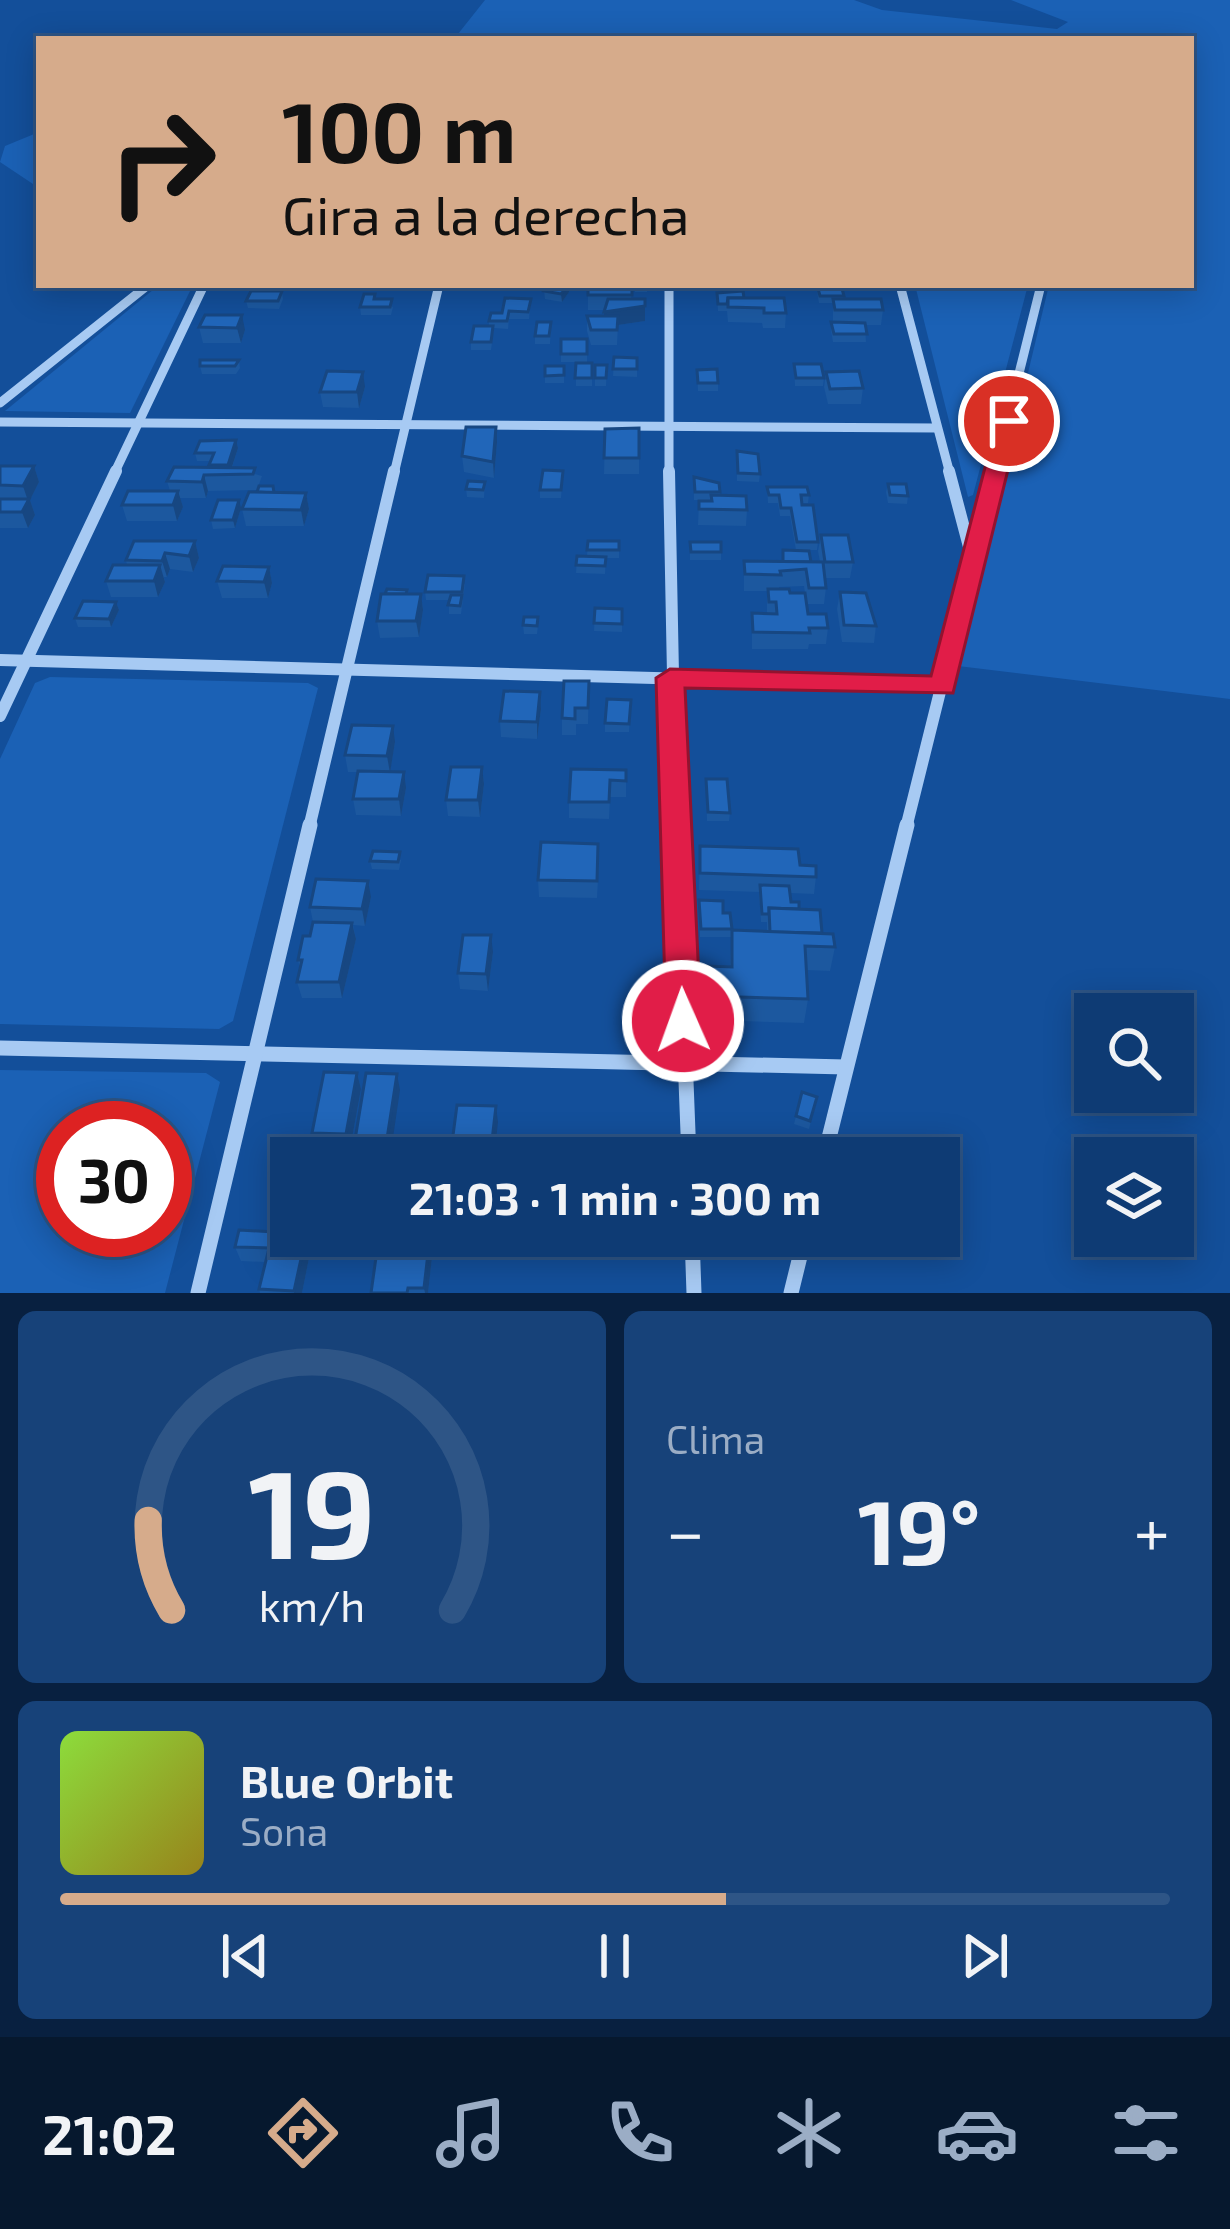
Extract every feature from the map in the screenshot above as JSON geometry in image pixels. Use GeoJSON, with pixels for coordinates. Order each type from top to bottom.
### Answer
{"type":"FeatureCollection","features":[{"type":"Feature","properties":{"kind":"street"},"geometry":{"type":"LineString","coordinates":[[0,403],[144,288]]}},
{"type":"Feature","properties":{"kind":"street"},"geometry":{"type":"LineString","coordinates":[[0,716],[203,288]]}},
{"type":"Feature","properties":{"kind":"street"},"geometry":{"type":"LineString","coordinates":[[198,1293],[439,288]]}},
{"type":"Feature","properties":{"kind":"street"},"geometry":{"type":"LineString","coordinates":[[669,288],[670,678],[687,1137]]}},
{"type":"Feature","properties":{"kind":"street"},"geometry":{"type":"LineString","coordinates":[[901,288],[973,563]]}},
{"type":"Feature","properties":{"kind":"street"},"geometry":{"type":"LineString","coordinates":[[829,1137],[1040,288]]}},
{"type":"Feature","properties":{"kind":"street"},"geometry":{"type":"LineString","coordinates":[[0,422],[937,428]]}},
{"type":"Feature","properties":{"kind":"street"},"geometry":{"type":"LineString","coordinates":[[0,660],[943,686]]}},
{"type":"Feature","properties":{"kind":"street"},"geometry":{"type":"LineString","coordinates":[[0,1048],[846,1067]]}},
{"type":"Feature","properties":{"kind":"street"},"geometry":{"type":"LineString","coordinates":[[693,1257],[694,1293]]}},
{"type":"Feature","properties":{"kind":"street"},"geometry":{"type":"LineString","coordinates":[[791,1293],[800,1257]]}},
{"type":"Feature","properties":{"kind":"shaded area"},"geometry":{"type":"Polygon","coordinates":[[[485,0],[854,0],[882,10],[1057,29],[1068,22],[1011,0],[1230,0],[1230,699],[958,666],[1048,288],[1194,288],[1194,36],[456,36],[485,0]]]}},
{"type":"Feature","properties":{"kind":"shaded area"},"geometry":{"type":"Polygon","coordinates":[[[36,133],[36,186],[0,162],[5,146],[36,133]]]}},
{"type":"Feature","properties":{"kind":"shaded area"},"geometry":{"type":"Polygon","coordinates":[[[155,288],[192,288],[130,413],[5,411],[155,288]]]}},
{"type":"Feature","properties":{"kind":"shaded area"},"geometry":{"type":"Polygon","coordinates":[[[916,288],[1027,288],[973,495],[968,497],[916,288]]]}},
{"type":"Feature","properties":{"kind":"shaded area"},"geometry":{"type":"Polygon","coordinates":[[[50,677],[308,683],[318,688],[233,1021],[219,1029],[0,1024],[0,759],[35,683],[50,677]]]}},
{"type":"Feature","properties":{"kind":"shaded area"},"geometry":{"type":"Polygon","coordinates":[[[0,1070],[206,1073],[220,1082],[192,1189],[192,1101],[36,1101],[36,1257],[174,1257],[165,1293],[0,1293],[0,1070]]]}},
{"type":"Feature","properties":{"kind":"building"},"geometry":{"type":"Polygon","coordinates":[[[588,288],[632,288],[632,295],[588,295],[588,288]]]}},
{"type":"Feature","properties":{"kind":"building"},"geometry":{"type":"Polygon","coordinates":[[[818,288],[842,288],[844,296],[820,296],[818,288]]]}},
{"type":"Feature","properties":{"kind":"building"},"geometry":{"type":"Polygon","coordinates":[[[251,291],[282,291],[278,301],[246,301],[251,291]]]}},
{"type":"Feature","properties":{"kind":"building"},"geometry":{"type":"Polygon","coordinates":[[[743,291],[744,298],[718,304],[717,293],[743,291]]]}},
{"type":"Feature","properties":{"kind":"building"},"geometry":{"type":"Polygon","coordinates":[[[364,294],[392,299],[390,307],[360,307],[364,294]]]}},
{"type":"Feature","properties":{"kind":"building"},"geometry":{"type":"Polygon","coordinates":[[[505,298],[531,299],[528,312],[509,311],[507,321],[489,321],[491,313],[502,313],[505,298]]]}},
{"type":"Feature","properties":{"kind":"building"},"geometry":{"type":"Polygon","coordinates":[[[728,298],[784,298],[786,313],[728,307],[728,298]]]}},
{"type":"Feature","properties":{"kind":"building"},"geometry":{"type":"Polygon","coordinates":[[[608,299],[645,299],[645,306],[604,312],[608,299]]]}},
{"type":"Feature","properties":{"kind":"building"},"geometry":{"type":"Polygon","coordinates":[[[833,299],[881,299],[883,310],[835,310],[833,299]]]}},
{"type":"Feature","properties":{"kind":"building"},"geometry":{"type":"Polygon","coordinates":[[[205,315],[242,315],[237,328],[199,327],[205,315]]]}},
{"type":"Feature","properties":{"kind":"building"},"geometry":{"type":"Polygon","coordinates":[[[587,316],[618,316],[617,330],[591,330],[587,316]]]}},
{"type":"Feature","properties":{"kind":"building"},"geometry":{"type":"Polygon","coordinates":[[[537,322],[551,322],[549,336],[535,336],[537,322]]]}},
{"type":"Feature","properties":{"kind":"building"},"geometry":{"type":"Polygon","coordinates":[[[831,322],[865,323],[867,334],[834,334],[831,322]]]}},
{"type":"Feature","properties":{"kind":"building"},"geometry":{"type":"Polygon","coordinates":[[[474,326],[493,326],[491,342],[471,342],[474,326]]]}},
{"type":"Feature","properties":{"kind":"building"},"geometry":{"type":"Polygon","coordinates":[[[561,339],[587,339],[587,354],[561,354],[561,339]]]}},
{"type":"Feature","properties":{"kind":"building"},"geometry":{"type":"Polygon","coordinates":[[[614,357],[637,358],[637,369],[613,369],[614,357]]]}},
{"type":"Feature","properties":{"kind":"building"},"geometry":{"type":"Polygon","coordinates":[[[200,360],[239,360],[235,366],[200,366],[200,360]]]}},
{"type":"Feature","properties":{"kind":"building"},"geometry":{"type":"Polygon","coordinates":[[[576,363],[592,363],[592,378],[575,378],[576,363]]]}},
{"type":"Feature","properties":{"kind":"building"},"geometry":{"type":"Polygon","coordinates":[[[794,364],[821,364],[824,378],[796,378],[794,364]]]}},
{"type":"Feature","properties":{"kind":"building"},"geometry":{"type":"Polygon","coordinates":[[[595,365],[607,365],[606,378],[595,378],[595,365]]]}},
{"type":"Feature","properties":{"kind":"building"},"geometry":{"type":"Polygon","coordinates":[[[545,366],[564,366],[564,375],[545,376],[545,366]]]}},
{"type":"Feature","properties":{"kind":"building"},"geometry":{"type":"Polygon","coordinates":[[[717,369],[718,383],[698,383],[697,370],[717,369]]]}},
{"type":"Feature","properties":{"kind":"building"},"geometry":{"type":"Polygon","coordinates":[[[327,371],[363,372],[357,392],[320,392],[327,371]]]}},
{"type":"Feature","properties":{"kind":"building"},"geometry":{"type":"Polygon","coordinates":[[[859,371],[863,388],[830,389],[826,372],[859,371]]]}},
{"type":"Feature","properties":{"kind":"building"},"geometry":{"type":"Polygon","coordinates":[[[466,427],[496,427],[493,462],[462,456],[466,427]]]}},
{"type":"Feature","properties":{"kind":"building"},"geometry":{"type":"Polygon","coordinates":[[[639,428],[639,458],[604,458],[605,429],[639,428]]]}},
{"type":"Feature","properties":{"kind":"building"},"geometry":{"type":"Polygon","coordinates":[[[236,440],[228,465],[209,465],[214,453],[195,453],[200,441],[236,440]]]}},
{"type":"Feature","properties":{"kind":"building"},"geometry":{"type":"Polygon","coordinates":[[[737,451],[758,454],[760,474],[738,473],[737,451]]]}},
{"type":"Feature","properties":{"kind":"building"},"geometry":{"type":"Polygon","coordinates":[[[0,466],[34,466],[23,486],[0,485],[0,466]]]}},
{"type":"Feature","properties":{"kind":"building"},"geometry":{"type":"Polygon","coordinates":[[[174,467],[255,468],[253,474],[204,475],[202,482],[167,481],[174,467]]]}},
{"type":"Feature","properties":{"kind":"building"},"geometry":{"type":"Polygon","coordinates":[[[543,470],[563,471],[561,490],[540,490],[543,470]]]}},
{"type":"Feature","properties":{"kind":"building"},"geometry":{"type":"Polygon","coordinates":[[[694,477],[719,483],[720,492],[695,492],[694,477]]]}},
{"type":"Feature","properties":{"kind":"building"},"geometry":{"type":"Polygon","coordinates":[[[468,481],[485,482],[483,490],[466,489],[468,481]]]}},
{"type":"Feature","properties":{"kind":"building"},"geometry":{"type":"Polygon","coordinates":[[[888,484],[906,484],[908,496],[890,495],[888,484]]]}},
{"type":"Feature","properties":{"kind":"building"},"geometry":{"type":"Polygon","coordinates":[[[259,486],[273,486],[274,493],[257,492],[259,486]]]}},
{"type":"Feature","properties":{"kind":"building"},"geometry":{"type":"Polygon","coordinates":[[[767,487],[807,487],[809,495],[801,495],[802,505],[813,505],[818,542],[797,542],[791,508],[781,508],[779,495],[769,495],[767,487]]]}},
{"type":"Feature","properties":{"kind":"building"},"geometry":{"type":"Polygon","coordinates":[[[128,491],[178,491],[173,505],[122,505],[128,491]]]}},
{"type":"Feature","properties":{"kind":"building"},"geometry":{"type":"Polygon","coordinates":[[[249,492],[306,493],[301,510],[242,509],[249,492]]]}},
{"type":"Feature","properties":{"kind":"building"},"geometry":{"type":"Polygon","coordinates":[[[711,495],[746,496],[747,510],[699,509],[699,501],[712,501],[711,495]]]}},
{"type":"Feature","properties":{"kind":"building"},"geometry":{"type":"Polygon","coordinates":[[[0,499],[29,499],[22,512],[0,512],[0,499]]]}},
{"type":"Feature","properties":{"kind":"building"},"geometry":{"type":"Polygon","coordinates":[[[218,500],[239,500],[233,520],[211,520],[218,500]]]}},
{"type":"Feature","properties":{"kind":"building"},"geometry":{"type":"Polygon","coordinates":[[[821,535],[848,535],[853,562],[825,562],[821,535]]]}},
{"type":"Feature","properties":{"kind":"building"},"geometry":{"type":"Polygon","coordinates":[[[134,541],[195,541],[189,556],[165,553],[162,561],[126,560],[134,541]]]}},
{"type":"Feature","properties":{"kind":"building"},"geometry":{"type":"Polygon","coordinates":[[[588,541],[619,541],[619,550],[587,550],[588,541]]]}},
{"type":"Feature","properties":{"kind":"building"},"geometry":{"type":"Polygon","coordinates":[[[690,542],[721,542],[721,552],[691,552],[690,542]]]}},
{"type":"Feature","properties":{"kind":"building"},"geometry":{"type":"Polygon","coordinates":[[[783,550],[809,551],[811,562],[783,562],[783,550]]]}},
{"type":"Feature","properties":{"kind":"building"},"geometry":{"type":"Polygon","coordinates":[[[577,556],[606,557],[605,566],[576,565],[577,556]]]}},
{"type":"Feature","properties":{"kind":"building"},"geometry":{"type":"Polygon","coordinates":[[[744,561],[823,562],[826,588],[809,588],[806,569],[780,571],[781,575],[745,574],[744,561]]]}},
{"type":"Feature","properties":{"kind":"building"},"geometry":{"type":"Polygon","coordinates":[[[113,565],[160,565],[154,581],[106,581],[113,565]]]}},
{"type":"Feature","properties":{"kind":"building"},"geometry":{"type":"Polygon","coordinates":[[[223,566],[269,567],[264,582],[217,581],[223,566]]]}},
{"type":"Feature","properties":{"kind":"building"},"geometry":{"type":"Polygon","coordinates":[[[428,575],[464,576],[462,592],[425,592],[428,575]]]}},
{"type":"Feature","properties":{"kind":"building"},"geometry":{"type":"Polygon","coordinates":[[[387,589],[407,590],[406,594],[385,594],[387,589]]]}},
{"type":"Feature","properties":{"kind":"building"},"geometry":{"type":"Polygon","coordinates":[[[768,589],[805,593],[808,614],[826,614],[828,628],[809,628],[810,633],[753,632],[752,613],[777,614],[768,589]]]}},
{"type":"Feature","properties":{"kind":"building"},"geometry":{"type":"Polygon","coordinates":[[[840,592],[866,593],[876,626],[844,625],[840,592]]]}},
{"type":"Feature","properties":{"kind":"building"},"geometry":{"type":"Polygon","coordinates":[[[381,594],[421,594],[416,621],[377,621],[381,594]]]}},
{"type":"Feature","properties":{"kind":"building"},"geometry":{"type":"Polygon","coordinates":[[[451,595],[462,595],[460,606],[448,605],[451,595]]]}},
{"type":"Feature","properties":{"kind":"building"},"geometry":{"type":"Polygon","coordinates":[[[83,601],[116,602],[109,619],[75,618],[83,601]]]}},
{"type":"Feature","properties":{"kind":"building"},"geometry":{"type":"Polygon","coordinates":[[[595,608],[622,609],[622,624],[594,623],[595,608]]]}},
{"type":"Feature","properties":{"kind":"building"},"geometry":{"type":"Polygon","coordinates":[[[524,617],[538,617],[537,626],[523,625],[524,617]]]}},
{"type":"Feature","properties":{"kind":"building"},"geometry":{"type":"Polygon","coordinates":[[[564,681],[589,681],[588,708],[575,708],[575,719],[562,718],[564,681]]]}},
{"type":"Feature","properties":{"kind":"building"},"geometry":{"type":"Polygon","coordinates":[[[504,691],[540,692],[537,722],[500,721],[504,691]]]}},
{"type":"Feature","properties":{"kind":"building"},"geometry":{"type":"Polygon","coordinates":[[[607,699],[631,700],[629,724],[605,723],[607,699]]]}},
{"type":"Feature","properties":{"kind":"building"},"geometry":{"type":"Polygon","coordinates":[[[352,725],[393,726],[387,756],[345,755],[352,725]]]}},
{"type":"Feature","properties":{"kind":"building"},"geometry":{"type":"Polygon","coordinates":[[[451,767],[482,767],[478,800],[446,800],[451,767]]]}},
{"type":"Feature","properties":{"kind":"building"},"geometry":{"type":"Polygon","coordinates":[[[571,769],[626,770],[626,781],[610,780],[609,802],[569,802],[571,769]]]}},
{"type":"Feature","properties":{"kind":"building"},"geometry":{"type":"Polygon","coordinates":[[[358,771],[404,772],[399,799],[353,799],[358,771]]]}},
{"type":"Feature","properties":{"kind":"building"},"geometry":{"type":"Polygon","coordinates":[[[706,779],[727,779],[730,813],[708,812],[706,779]]]}},
{"type":"Feature","properties":{"kind":"building"},"geometry":{"type":"Polygon","coordinates":[[[541,842],[598,844],[597,881],[538,880],[541,842]]]}},
{"type":"Feature","properties":{"kind":"building"},"geometry":{"type":"Polygon","coordinates":[[[700,846],[798,849],[800,865],[816,866],[816,877],[700,873],[700,846]]]}},
{"type":"Feature","properties":{"kind":"building"},"geometry":{"type":"Polygon","coordinates":[[[373,851],[400,852],[398,862],[370,861],[373,851]]]}},
{"type":"Feature","properties":{"kind":"building"},"geometry":{"type":"Polygon","coordinates":[[[316,879],[368,881],[362,909],[310,907],[316,879]]]}},
{"type":"Feature","properties":{"kind":"building"},"geometry":{"type":"Polygon","coordinates":[[[760,885],[789,886],[791,902],[799,902],[799,909],[769,908],[769,914],[762,914],[760,885]]]}},
{"type":"Feature","properties":{"kind":"building"},"geometry":{"type":"Polygon","coordinates":[[[699,900],[723,901],[723,913],[730,913],[732,929],[701,929],[699,900]]]}},
{"type":"Feature","properties":{"kind":"building"},"geometry":{"type":"Polygon","coordinates":[[[769,908],[820,910],[822,933],[770,932],[769,908]]]}},
{"type":"Feature","properties":{"kind":"building"},"geometry":{"type":"Polygon","coordinates":[[[313,922],[352,923],[339,982],[297,982],[303,936],[310,936],[313,922]]]}},
{"type":"Feature","properties":{"kind":"building"},"geometry":{"type":"Polygon","coordinates":[[[732,930],[833,934],[835,947],[805,946],[808,999],[707,996],[706,966],[732,967],[732,930]]]}},
{"type":"Feature","properties":{"kind":"building"},"geometry":{"type":"Polygon","coordinates":[[[463,935],[491,935],[486,974],[458,973],[463,935]]]}},
{"type":"Feature","properties":{"kind":"building"},"geometry":{"type":"Polygon","coordinates":[[[324,1072],[357,1073],[346,1134],[312,1133],[324,1072]]]}},
{"type":"Feature","properties":{"kind":"building"},"geometry":{"type":"Polygon","coordinates":[[[366,1073],[397,1074],[387,1137],[355,1137],[366,1073]]]}},
{"type":"Feature","properties":{"kind":"building"},"geometry":{"type":"Polygon","coordinates":[[[802,1092],[817,1097],[810,1121],[796,1116],[802,1092]]]}},
{"type":"Feature","properties":{"kind":"building"},"geometry":{"type":"Polygon","coordinates":[[[457,1105],[496,1106],[492,1137],[453,1137],[457,1105]]]}},
{"type":"Feature","properties":{"kind":"building"},"geometry":{"type":"Polygon","coordinates":[[[239,1230],[270,1232],[270,1257],[301,1257],[294,1291],[259,1289],[269,1248],[235,1247],[239,1230]]]}},
{"type":"Feature","properties":{"kind":"building"},"geometry":{"type":"Polygon","coordinates":[[[376,1257],[428,1257],[424,1288],[371,1293],[376,1257]]]}},
{"type":"Feature","properties":{"kind":"route"},"geometry":{"type":"LineString","coordinates":[[683,1021],[670,678],[943,686],[1009,421]]}}]}
